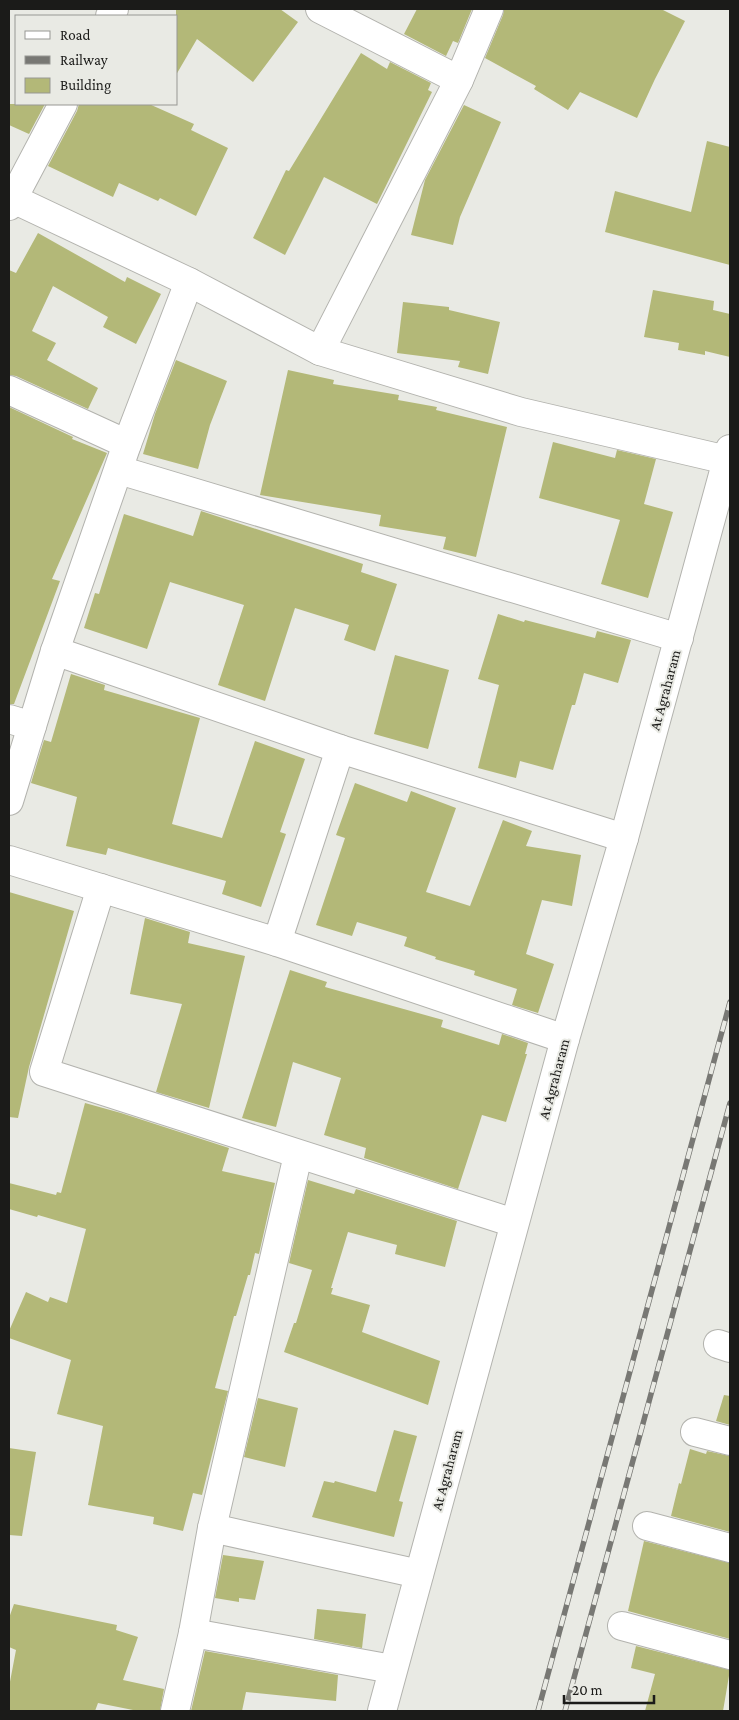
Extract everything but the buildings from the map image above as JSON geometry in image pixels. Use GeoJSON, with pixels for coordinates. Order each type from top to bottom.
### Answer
{"type":"FeatureCollection","features":[{"type":"Feature","properties":{"kind":"street"},"geometry":{"type":"LineString","coordinates":[[320,9],[459,80]]}},
{"type":"Feature","properties":{"kind":"street"},"geometry":{"type":"LineString","coordinates":[[320,351],[459,80],[489,9]]}},
{"type":"Feature","properties":{"kind":"street"},"geometry":{"type":"LineString","coordinates":[[62,105],[10,201],[189,282],[320,351],[522,412],[729,454]]}},
{"type":"Feature","properties":{"kind":"street"},"geometry":{"type":"LineString","coordinates":[[9,801],[20,722],[55,651],[128,444],[189,282]]}},
{"type":"Feature","properties":{"kind":"street"},"geometry":{"type":"LineString","coordinates":[[9,390],[128,444]]}},
{"type":"Feature","properties":{"kind":"street","name":"At Agraharam"},"geometry":{"type":"LineString","coordinates":[[382,1711],[564,1039],[624,838],[729,454]]}},
{"type":"Feature","properties":{"kind":"street"},"geometry":{"type":"LineString","coordinates":[[119,470],[679,638]]}},
{"type":"Feature","properties":{"kind":"street"},"geometry":{"type":"LineString","coordinates":[[55,651],[340,749],[624,838]]}},
{"type":"Feature","properties":{"kind":"street"},"geometry":{"type":"LineString","coordinates":[[277,942],[340,749]]}},
{"type":"Feature","properties":{"kind":"street"},"geometry":{"type":"LineString","coordinates":[[9,860],[277,942],[564,1039]]}},
{"type":"Feature","properties":{"kind":"street"},"geometry":{"type":"LineString","coordinates":[[101,888],[44,1072],[514,1224]]}},
{"type":"Feature","properties":{"kind":"street"},"geometry":{"type":"LineString","coordinates":[[175,1711],[193,1633],[212,1528],[298,1155]]}},
{"type":"Feature","properties":{"kind":"street"},"geometry":{"type":"LineString","coordinates":[[695,1432],[730,1441]]}},
{"type":"Feature","properties":{"kind":"street"},"geometry":{"type":"LineString","coordinates":[[647,1526],[730,1548]]}},
{"type":"Feature","properties":{"kind":"street"},"geometry":{"type":"LineString","coordinates":[[212,1528],[419,1574]]}},
{"type":"Feature","properties":{"kind":"street"},"geometry":{"type":"LineString","coordinates":[[622,1626],[730,1655]]}},
{"type":"Feature","properties":{"kind":"street"},"geometry":{"type":"LineString","coordinates":[[193,1633],[392,1669]]}},
{"type":"Feature","properties":{"kind":"railway"},"geometry":{"type":"LineString","coordinates":[[538,1711],[730,1002]]}},
{"type":"Feature","properties":{"kind":"railway"},"geometry":{"type":"LineString","coordinates":[[565,1711],[730,1103]]}}]}
